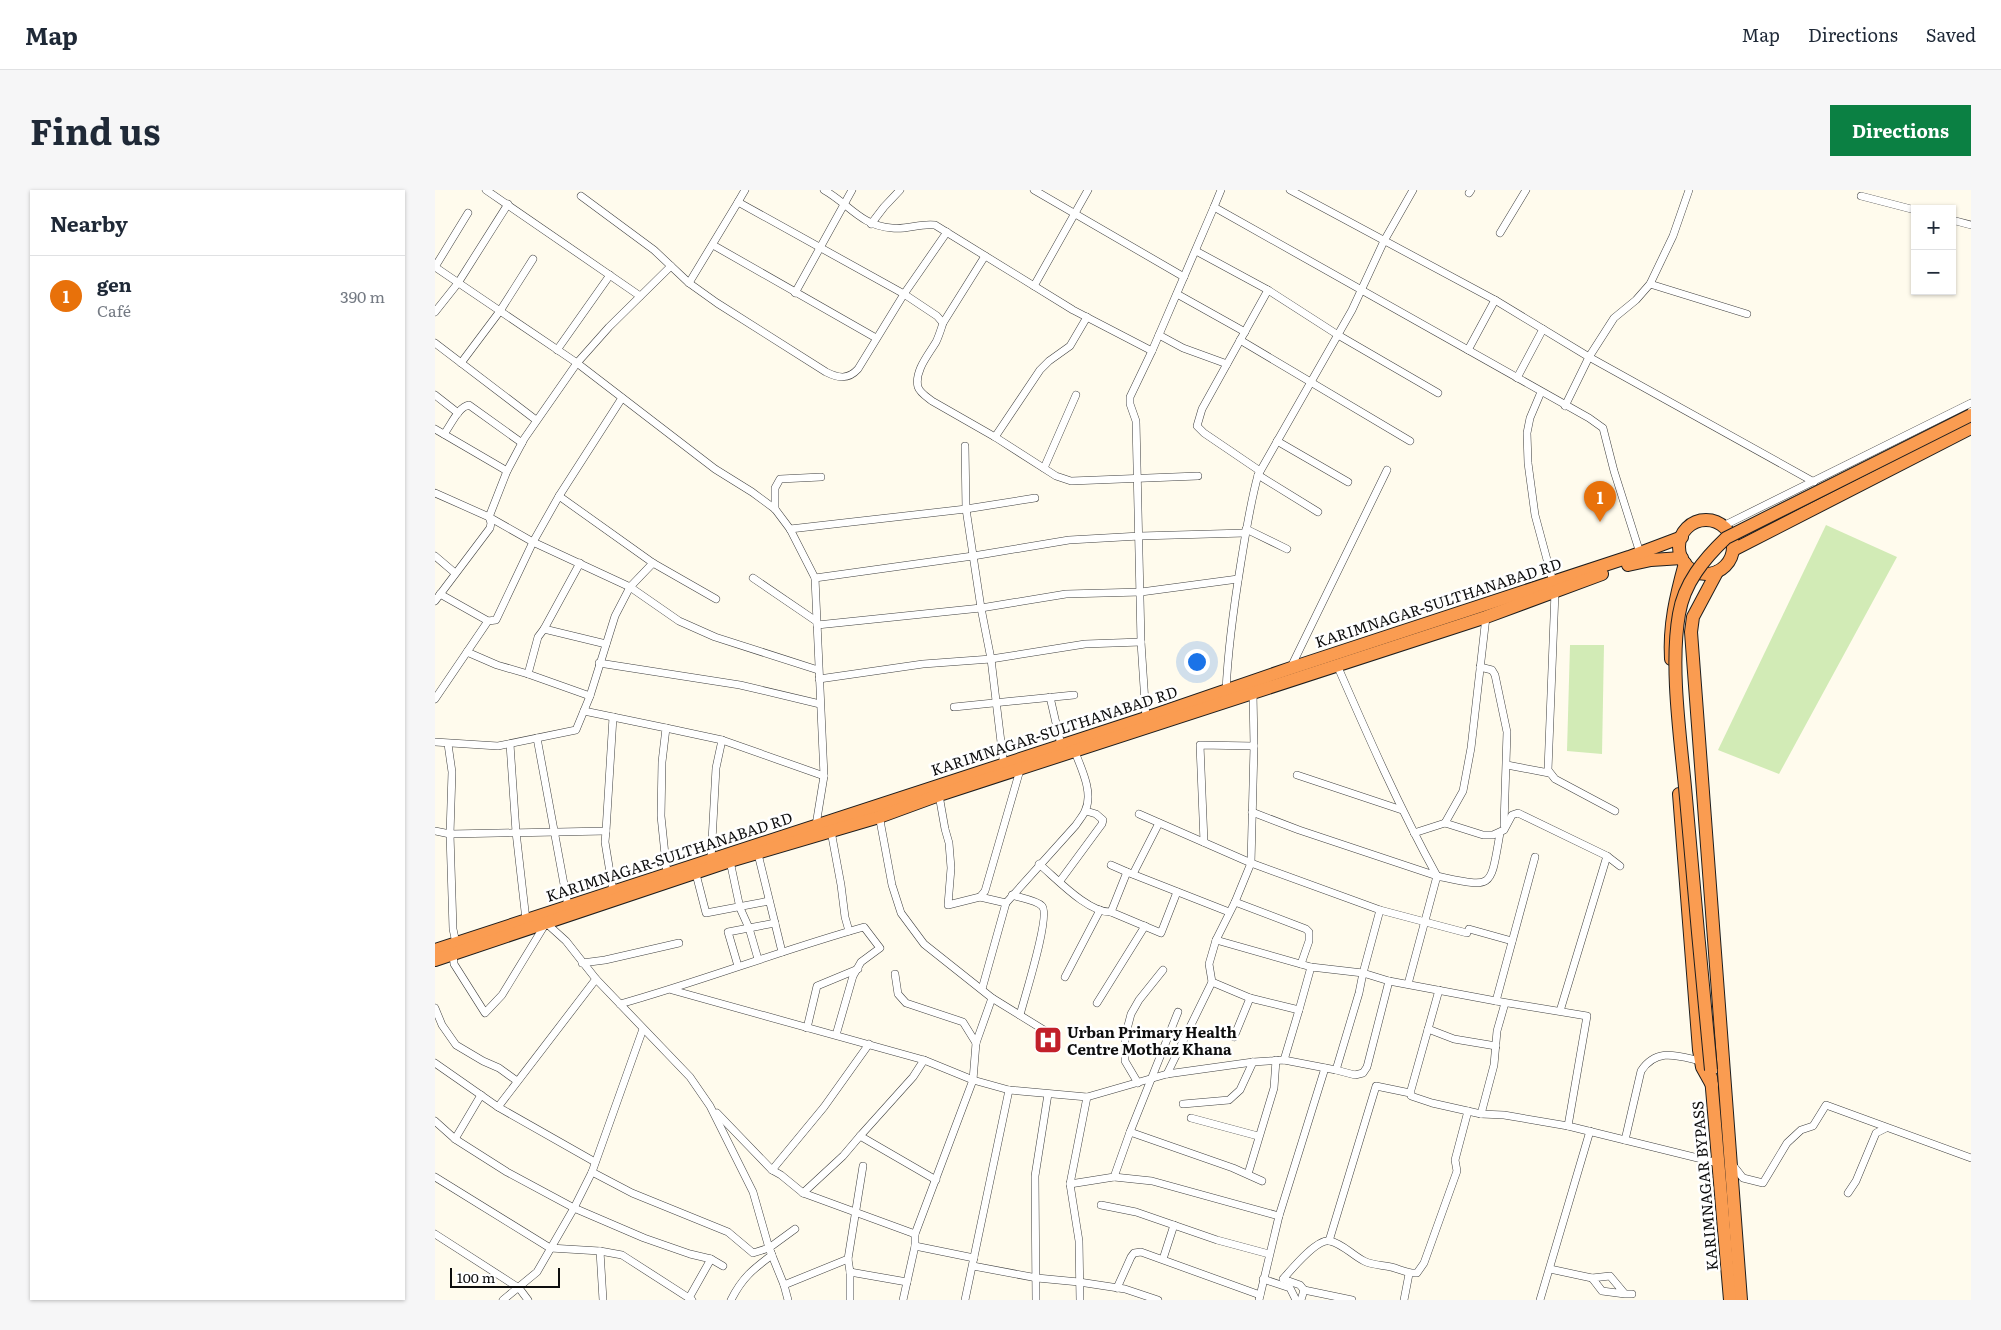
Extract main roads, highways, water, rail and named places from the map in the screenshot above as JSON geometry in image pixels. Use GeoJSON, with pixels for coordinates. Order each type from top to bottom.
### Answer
{"type":"FeatureCollection","features":[{"type":"Feature","properties":{"kind":"highway"},"geometry":{"type":"LineString","coordinates":[[1706,1066],[1675,662],[1679,613],[1687,586],[1708,556],[1726,538],[1971,415]]}},
{"type":"Feature","properties":{"kind":"highway"},"geometry":{"type":"LineString","coordinates":[[1733,550],[1971,428]]}},
{"type":"Feature","properties":{"kind":"highway"},"geometry":{"type":"LineString","coordinates":[[1706,1066],[1675,737],[1669,638],[1683,561],[1679,548],[1681,537],[1688,528],[1702,521],[1713,521],[1723,526],[1732,539],[1733,550],[1729,561],[1717,572],[1693,618],[1691,632],[1722,1069],[1725,1162],[1741,1300]]}},
{"type":"Feature","properties":{"kind":"highway","name":"KARIMNAGAR-SULTHANABAD RD"},"geometry":{"type":"LineString","coordinates":[[435,950],[455,949],[613,891],[816,825],[878,811],[1005,769],[1061,745],[1291,668],[1554,587],[1681,537]]}},
{"type":"Feature","properties":{"kind":"highway"},"geometry":{"type":"LineString","coordinates":[[435,960],[455,949],[537,919],[696,874],[730,861],[831,831],[878,811],[939,795],[1005,769],[1020,770],[1486,617],[1554,587],[1629,564],[1651,560],[1683,561],[1699,573],[1717,572]]}},
{"type":"Feature","properties":{"kind":"highway","name":"KARIMNAGAR BYPASS"},"geometry":{"type":"LineString","coordinates":[[1706,1066],[1712,1085],[1725,1162],[1730,1300]]}},
{"type":"Feature","properties":{"kind":"place","name":"gen"},"geometry":{"type":"Point","coordinates":[1600,522]}},
{"type":"Feature","properties":{"kind":"place","name":"Urban Primary Health Centre Mothaz Khana"},"geometry":{"type":"Point","coordinates":[1048,1040]}}]}
